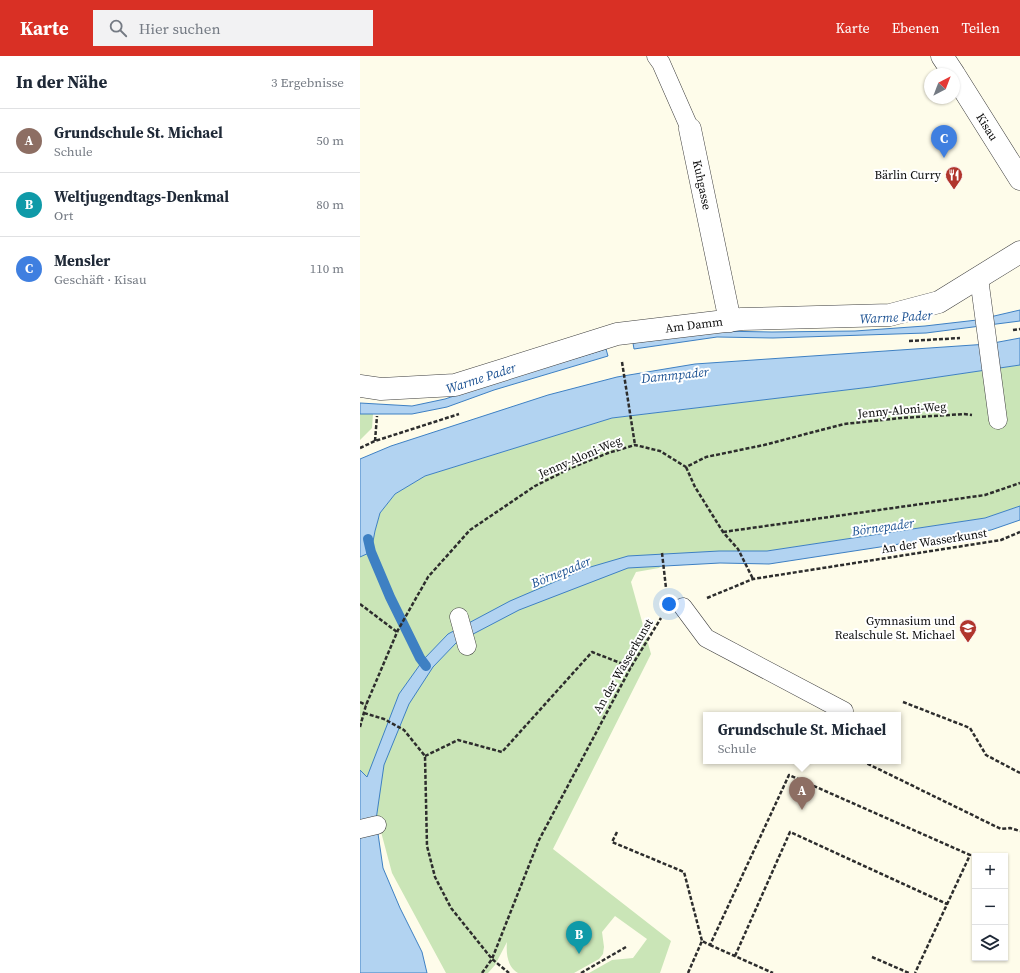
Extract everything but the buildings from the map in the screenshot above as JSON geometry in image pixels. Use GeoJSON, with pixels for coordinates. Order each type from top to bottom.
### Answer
{"type":"FeatureCollection","features":[{"type":"Feature","properties":{"kind":"street","name":"Kisau"},"geometry":{"type":"LineString","coordinates":[[942,56],[950,68]]}},
{"type":"Feature","properties":{"kind":"street","name":"Kisau"},"geometry":{"type":"LineString","coordinates":[[960,84],[1020,179]]}},
{"type":"Feature","properties":{"kind":"street","name":"Kuhgasse"},"geometry":{"type":"LineString","coordinates":[[690,129],[730,321]]}},
{"type":"Feature","properties":{"kind":"street","name":"Am Damm"},"geometry":{"type":"LineString","coordinates":[[360,386],[381,389],[455,385],[617,334],[730,321],[890,315],[939,302],[1020,252]]}},
{"type":"Feature","properties":{"kind":"lane","name":"Kuhgasse"},"geometry":{"type":"LineString","coordinates":[[656,56],[661,63],[690,129]]}},
{"type":"Feature","properties":{"kind":"lane"},"geometry":{"type":"LineString","coordinates":[[979,278],[998,420]]}},
{"type":"Feature","properties":{"kind":"lane"},"geometry":{"type":"LineString","coordinates":[[683,607],[706,638],[844,711]]}},
{"type":"Feature","properties":{"kind":"lane"},"geometry":{"type":"LineString","coordinates":[[459,617],[467,646]]}},
{"type":"Feature","properties":{"kind":"path"},"geometry":{"type":"LineString","coordinates":[[1012,330],[1020,329]]}},
{"type":"Feature","properties":{"kind":"path"},"geometry":{"type":"LineString","coordinates":[[902,341],[965,337]]}},
{"type":"Feature","properties":{"kind":"path"},"geometry":{"type":"LineString","coordinates":[[615,365],[630,361]]}},
{"type":"Feature","properties":{"kind":"path"},"geometry":{"type":"LineString","coordinates":[[623,370],[635,445]]}},
{"type":"Feature","properties":{"kind":"path"},"geometry":{"type":"LineString","coordinates":[[360,448],[375,441],[465,412]]}},
{"type":"Feature","properties":{"kind":"path","name":"Jenny-Aloni-Weg"},"geometry":{"type":"LineString","coordinates":[[360,727],[366,705],[397,631],[428,577],[470,530],[535,486],[572,468],[608,453],[635,445],[660,451],[686,467],[706,458],[844,424],[901,418],[964,414],[998,420]]}},
{"type":"Feature","properties":{"kind":"path"},"geometry":{"type":"LineString","coordinates":[[375,441],[377,417]]}},
{"type":"Feature","properties":{"kind":"path"},"geometry":{"type":"LineString","coordinates":[[686,467],[695,487],[723,532],[738,549],[753,578]]}},
{"type":"Feature","properties":{"kind":"path"},"geometry":{"type":"LineString","coordinates":[[723,532],[985,495],[1020,482]]}},
{"type":"Feature","properties":{"kind":"path","name":"An der Wasserkunst"},"geometry":{"type":"LineString","coordinates":[[482,973],[492,958],[539,840],[632,667],[667,609],[683,607],[753,578],[1001,540],[1020,532]]}},
{"type":"Feature","properties":{"kind":"path"},"geometry":{"type":"LineString","coordinates":[[662,553],[666,590]]}},
{"type":"Feature","properties":{"kind":"path"},"geometry":{"type":"LineString","coordinates":[[360,604],[397,631]]}},
{"type":"Feature","properties":{"kind":"path"},"geometry":{"type":"LineString","coordinates":[[426,756],[458,740],[502,752],[592,652],[632,667]]}},
{"type":"Feature","properties":{"kind":"path"},"geometry":{"type":"LineString","coordinates":[[360,702],[366,705]]}},
{"type":"Feature","properties":{"kind":"path"},"geometry":{"type":"LineString","coordinates":[[903,702],[970,728],[986,755],[1020,773]]}},
{"type":"Feature","properties":{"kind":"path"},"geometry":{"type":"LineString","coordinates":[[364,713],[384,720],[404,730],[426,756],[427,846],[435,878],[451,908],[492,958],[509,973]]}},
{"type":"Feature","properties":{"kind":"path"},"geometry":{"type":"LineString","coordinates":[[868,764],[1001,829],[1010,828],[1020,831]]}},
{"type":"Feature","properties":{"kind":"path"},"geometry":{"type":"LineString","coordinates":[[710,945],[789,774],[970,855],[915,973]]}},
{"type":"Feature","properties":{"kind":"path"},"geometry":{"type":"LineString","coordinates":[[616,832],[612,842],[684,872],[702,941],[688,973]]}},
{"type":"Feature","properties":{"kind":"path"},"geometry":{"type":"LineString","coordinates":[[735,956],[790,832],[947,904]]}},
{"type":"Feature","properties":{"kind":"path"},"geometry":{"type":"LineString","coordinates":[[702,941],[773,973]]}},
{"type":"Feature","properties":{"kind":"path"},"geometry":{"type":"LineString","coordinates":[[581,973],[626,947]]}},
{"type":"Feature","properties":{"kind":"path"},"geometry":{"type":"LineString","coordinates":[[872,957],[909,973]]}},
{"type":"Feature","properties":{"kind":"green space"},"geometry":{"type":"Polygon","coordinates":[[[1020,365],[1020,506],[985,518],[767,551],[673,555],[659,568],[636,572],[631,582],[651,654],[553,849],[671,941],[660,973],[589,973],[612,960],[633,958],[647,939],[615,916],[602,932],[604,947],[603,954],[599,959],[574,973],[518,973],[509,963],[507,955],[507,942],[495,965],[488,973],[446,973],[392,873],[372,798],[360,778],[360,557],[371,551],[380,513],[395,494],[425,476],[612,418],[871,387],[1020,365]]]}},
{"type":"Feature","properties":{"kind":"green space"},"geometry":{"type":"Polygon","coordinates":[[[360,414],[373,414],[372,428],[360,440],[360,414]]]}},
{"type":"Feature","properties":{"kind":"water"},"geometry":{"type":"Polygon","coordinates":[[[1020,310],[1020,321],[926,333],[773,338],[717,337],[634,349],[633,343],[716,331],[855,331],[925,326],[977,320],[1020,310]]]}},
{"type":"Feature","properties":{"kind":"water","name":"Dammpader"},"geometry":{"type":"Polygon","coordinates":[[[1020,338],[1020,365],[871,387],[612,418],[425,476],[395,494],[380,513],[371,552],[360,557],[360,459],[391,446],[548,395],[617,377],[695,364],[988,344],[1020,338]]]}},
{"type":"Feature","properties":{"kind":"water"},"geometry":{"type":"Polygon","coordinates":[[[606,349],[608,356],[494,390],[447,407],[412,414],[360,414],[360,403],[412,406],[445,399],[606,349]]]}},
{"type":"Feature","properties":{"kind":"water"},"geometry":{"type":"Polygon","coordinates":[[[1020,506],[1020,520],[991,530],[769,564],[720,563],[628,568],[519,610],[456,643],[433,667],[409,704],[384,765],[376,820],[383,868],[400,908],[422,952],[427,973],[360,973],[360,770],[367,777],[399,694],[424,659],[448,634],[510,601],[587,568],[628,556],[719,551],[767,551],[985,518],[1020,506]]]}},
{"type":"Feature","properties":{"kind":"waterway"},"geometry":{"type":"LineString","coordinates":[[368,539],[371,552],[390,597],[420,658],[426,666]]}},
{"type":"Feature","properties":{"kind":"place","name":"Mensler"},"geometry":{"type":"Point","coordinates":[944,158]}},
{"type":"Feature","properties":{"kind":"place","name":"Bärlin Curry"},"geometry":{"type":"Point","coordinates":[954,190]}},
{"type":"Feature","properties":{"kind":"place","name":"Gymnasium und Realschule St. Michael"},"geometry":{"type":"Point","coordinates":[968,643]}},
{"type":"Feature","properties":{"kind":"place","name":"Grundschule St. Michael"},"geometry":{"type":"Point","coordinates":[802,810]}},
{"type":"Feature","properties":{"kind":"place","name":"Weltjugendtags-Denkmal"},"geometry":{"type":"Point","coordinates":[579,954]}},
{"type":"Feature","properties":{"kind":"water label","name":"Warme Pader"},"geometry":{"type":"Point","coordinates":[896,317]}},
{"type":"Feature","properties":{"kind":"water label","name":"Warme Pader"},"geometry":{"type":"Point","coordinates":[481,378]}},
{"type":"Feature","properties":{"kind":"water label","name":"Börnepader"},"geometry":{"type":"Point","coordinates":[883,527]}},
{"type":"Feature","properties":{"kind":"water label","name":"Börnepader"},"geometry":{"type":"Point","coordinates":[561,572]}}]}
